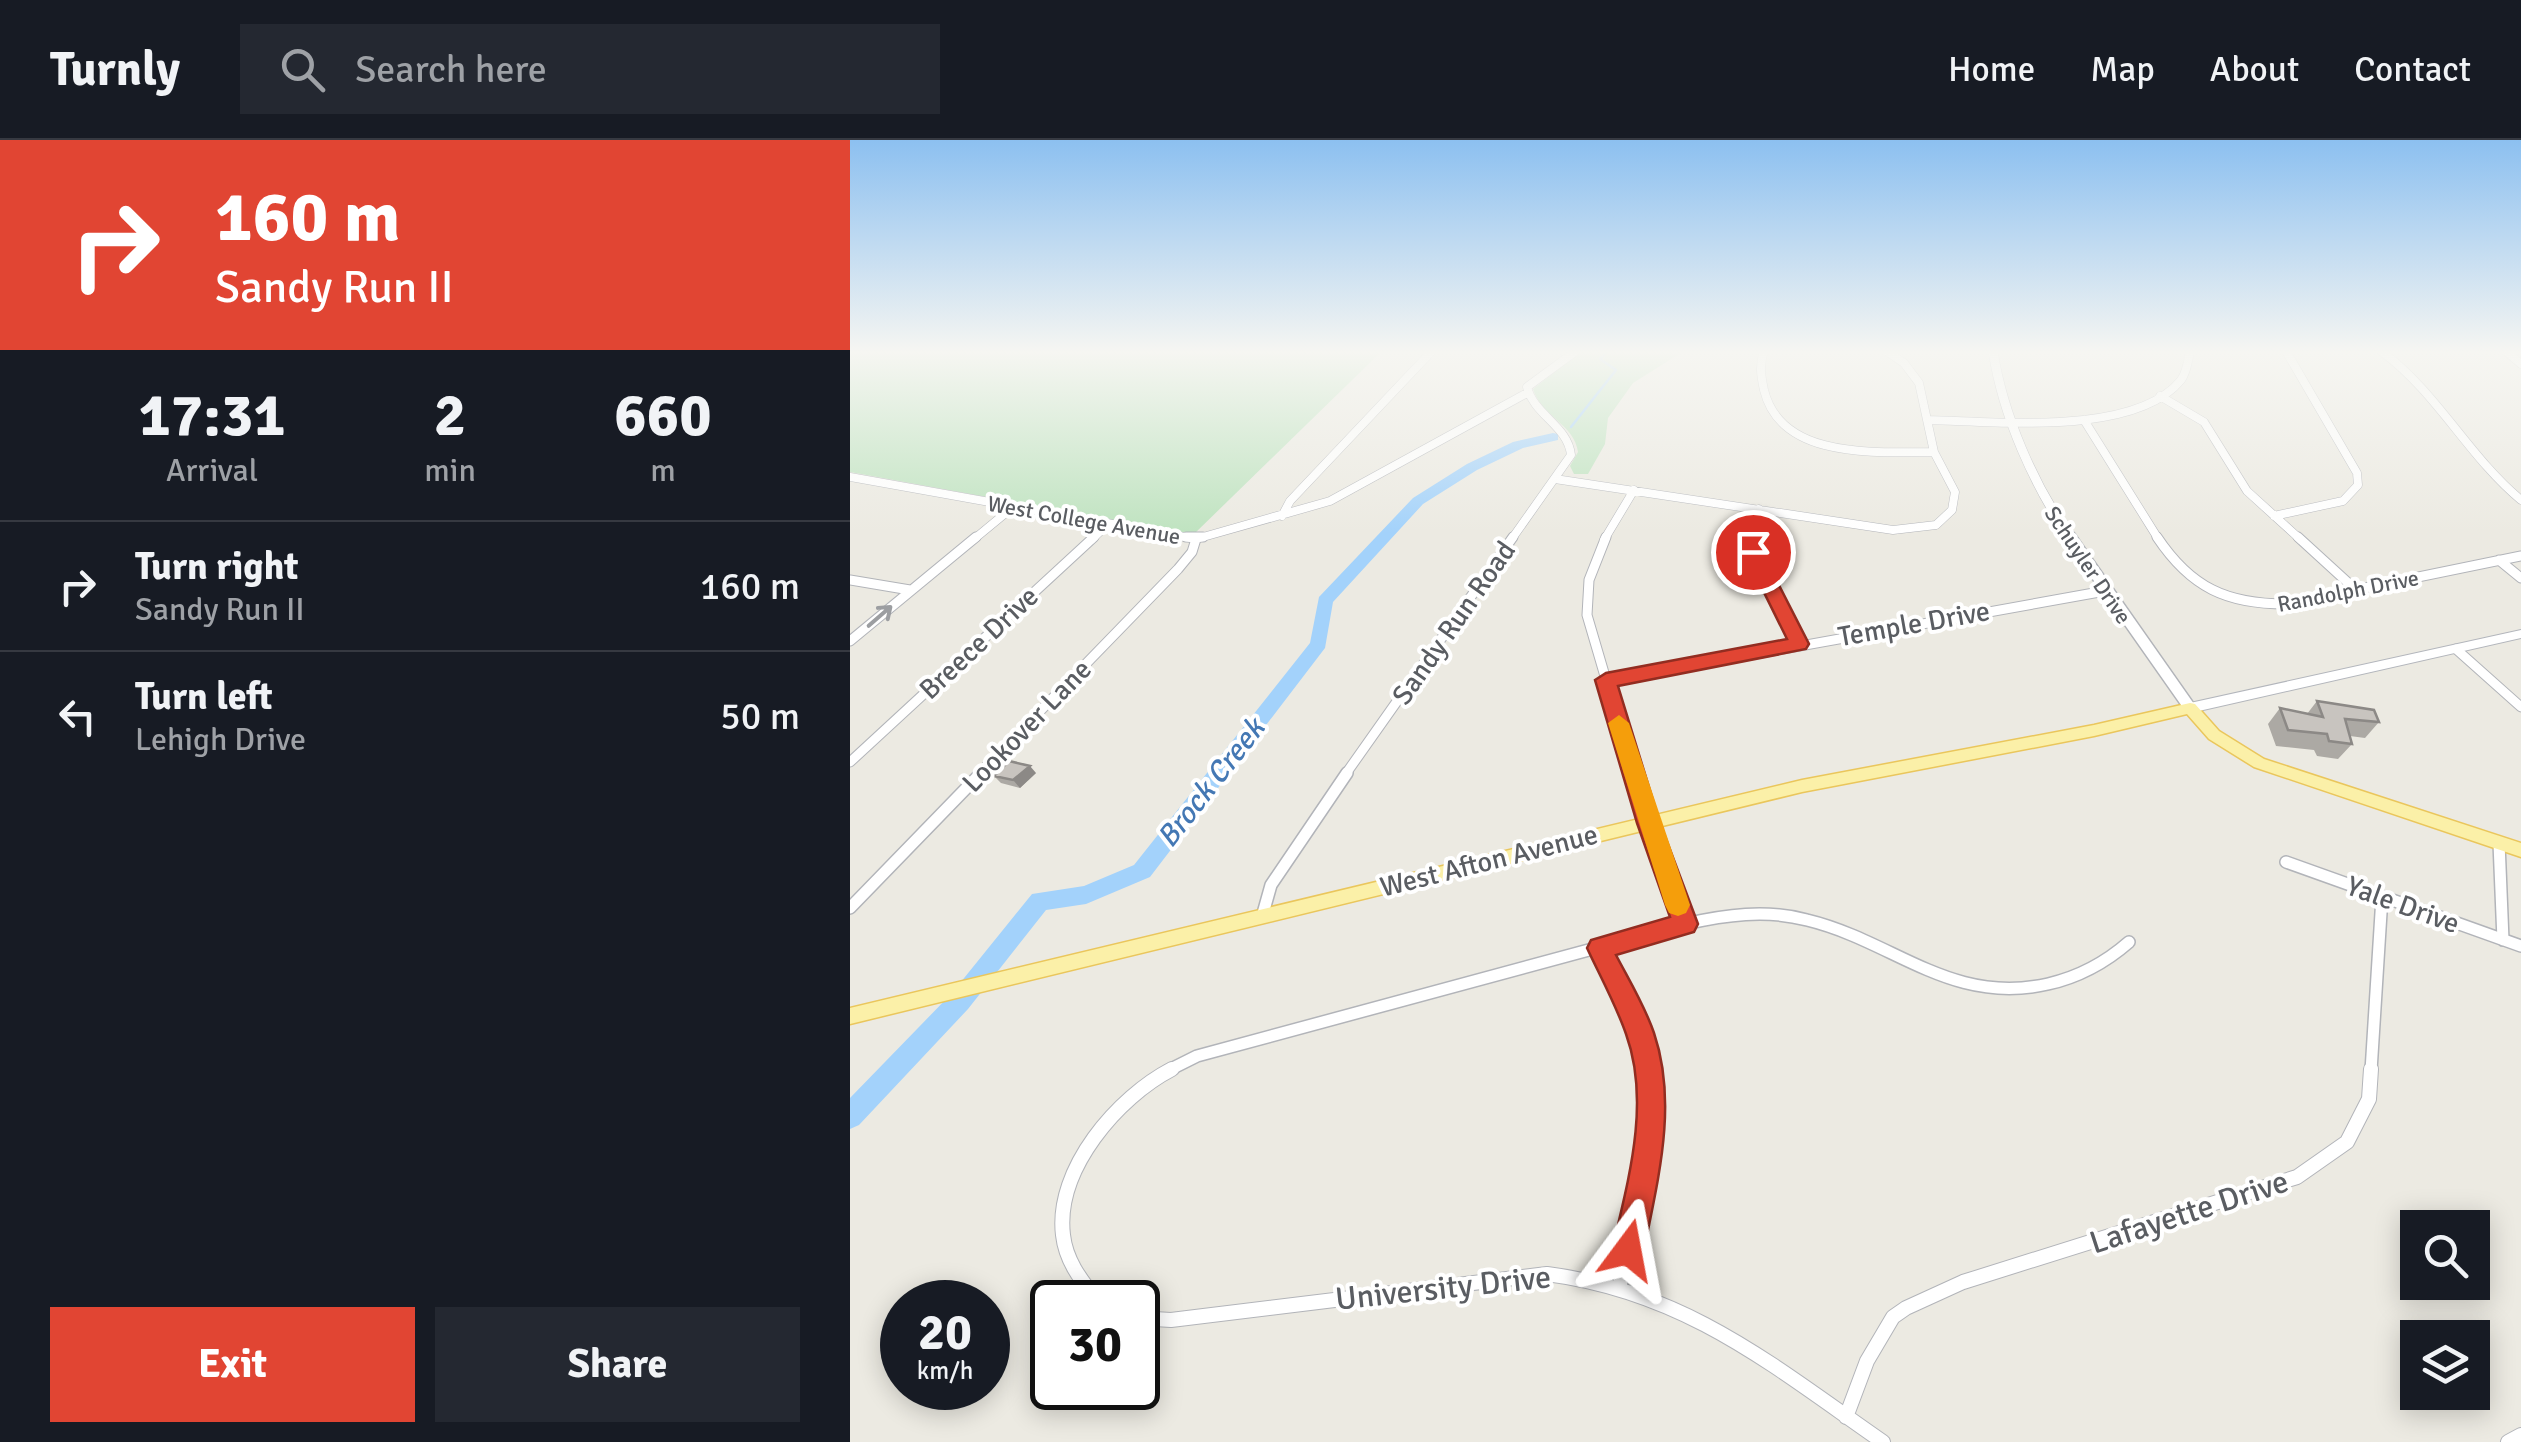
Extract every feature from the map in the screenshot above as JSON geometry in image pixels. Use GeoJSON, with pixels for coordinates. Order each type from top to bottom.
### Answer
{"type":"FeatureCollection","features":[{"type":"Feature","properties":{"kind":"main road"},"geometry":{"type":"LineString","coordinates":[[2521,634],[2190,708],[2214,736],[2258,762],[2521,850]]}},
{"type":"Feature","properties":{"kind":"main road","name":"West Afton Avenue"},"geometry":{"type":"LineString","coordinates":[[850,1016],[1894,765],[2052,740],[2190,708]]}},
{"type":"Feature","properties":{"kind":"street"},"geometry":{"type":"LineString","coordinates":[[1282,516],[1299,490],[1374,412]]}},
{"type":"Feature","properties":{"kind":"street","name":"West College Avenue"},"geometry":{"type":"LineString","coordinates":[[850,477],[1196,538],[1341,497],[1495,412]]}},
{"type":"Feature","properties":{"kind":"street","name":"Sandy Run Road"},"geometry":{"type":"LineString","coordinates":[[1262,916],[1270,885],[1294,848],[1572,455],[1572,446],[1540,412]]}},
{"type":"Feature","properties":{"kind":"street"},"geometry":{"type":"LineString","coordinates":[[1773,412],[1786,428],[1815,441],[1856,448],[1934,452]]}},
{"type":"Feature","properties":{"kind":"street"},"geometry":{"type":"LineString","coordinates":[[1556,479],[1893,530],[1936,525],[1949,516],[1955,496],[1934,452],[1925,412]]}},
{"type":"Feature","properties":{"kind":"street","name":"Schuyler Drive"},"geometry":{"type":"LineString","coordinates":[[2010,412],[2044,500],[2190,708]]}},
{"type":"Feature","properties":{"kind":"street"},"geometry":{"type":"LineString","coordinates":[[1928,420],[2084,420],[2122,412]]}},
{"type":"Feature","properties":{"kind":"street"},"geometry":{"type":"LineString","coordinates":[[2185,412],[2206,425],[2238,480],[2356,590]]}},
{"type":"Feature","properties":{"kind":"street"},"geometry":{"type":"LineString","coordinates":[[2274,516],[2358,495],[2358,473],[2322,412]]}},
{"type":"Feature","properties":{"kind":"street"},"geometry":{"type":"LineString","coordinates":[[2442,412],[2478,463],[2521,500]]}},
{"type":"Feature","properties":{"kind":"street","name":"Randolph Drive"},"geometry":{"type":"LineString","coordinates":[[2084,420],[2102,443],[2139,512],[2189,576],[2208,591],[2232,601],[2267,606],[2521,556]]}},
{"type":"Feature","properties":{"kind":"street"},"geometry":{"type":"LineString","coordinates":[[1634,490],[1598,549],[1586,587],[1587,615],[1648,823],[1685,924]]}},
{"type":"Feature","properties":{"kind":"street"},"geometry":{"type":"LineString","coordinates":[[850,642],[1012,508]]}},
{"type":"Feature","properties":{"kind":"street"},"geometry":{"type":"LineString","coordinates":[[1759,509],[1750,543],[1799,644]]}},
{"type":"Feature","properties":{"kind":"street","name":"Breece Drive"},"geometry":{"type":"LineString","coordinates":[[850,762],[1107,524]]}},
{"type":"Feature","properties":{"kind":"street","name":"Lookover Lane"},"geometry":{"type":"LineString","coordinates":[[850,908],[1178,569],[1192,552],[1196,538]]}},
{"type":"Feature","properties":{"kind":"street"},"geometry":{"type":"LineString","coordinates":[[2499,560],[2521,578]]}},
{"type":"Feature","properties":{"kind":"street"},"geometry":{"type":"LineString","coordinates":[[850,580],[910,590]]}},
{"type":"Feature","properties":{"kind":"street","name":"Temple Drive"},"geometry":{"type":"LineString","coordinates":[[1606,680],[2105,592]]}},
{"type":"Feature","properties":{"kind":"street"},"geometry":{"type":"LineString","coordinates":[[2456,648],[2521,706]]}},
{"type":"Feature","properties":{"kind":"street"},"geometry":{"type":"LineString","coordinates":[[2499,843],[2503,940]]}},
{"type":"Feature","properties":{"kind":"street","name":"Yale Drive"},"geometry":{"type":"LineString","coordinates":[[2286,862],[2521,946]]}},
{"type":"Feature","properties":{"kind":"street","name":"Lafayette Drive"},"geometry":{"type":"LineString","coordinates":[[1846,1418],[1867,1361],[1893,1318],[1906,1308],[1964,1282],[2297,1177],[2346,1142],[2369,1099],[2382,897]]}},
{"type":"Feature","properties":{"kind":"street"},"geometry":{"type":"LineString","coordinates":[[1077,1280],[1063,1233],[1070,1183],[1078,1164],[1108,1118],[1155,1077],[1197,1056],[1685,924],[1762,912],[1813,921],[1974,989],[2012,994],[2100,968],[2129,942]]}},
{"type":"Feature","properties":{"kind":"street"},"geometry":{"type":"LineString","coordinates":[[1600,948],[1641,1034],[1650,1084],[1649,1152],[1620,1284]]}},
{"type":"Feature","properties":{"kind":"street","name":"University Drive"},"geometry":{"type":"LineString","coordinates":[[1160,1319],[1547,1274],[1620,1284],[1676,1306],[1716,1328],[1883,1442]]}},
{"type":"Feature","properties":{"kind":"street"},"geometry":{"type":"LineString","coordinates":[[2508,1442],[2521,1435]]}},
{"type":"Feature","properties":{"kind":"green space"},"geometry":{"type":"Polygon","coordinates":[[[850,412],[1320,412],[1193,535],[850,472],[850,412]]]}},
{"type":"Feature","properties":{"kind":"green space"},"geometry":{"type":"Polygon","coordinates":[[[1549,412],[1612,412],[1605,444],[1588,474],[1574,474],[1570,466],[1578,452],[1565,427],[1549,412]]]}},
{"type":"Feature","properties":{"kind":"building"},"geometry":{"type":"Polygon","coordinates":[[[2317,701],[2374,710],[2379,722],[2345,719],[2352,744],[2329,741],[2327,734],[2288,730],[2280,708],[2323,717],[2317,701]]]}},
{"type":"Feature","properties":{"kind":"building"},"geometry":{"type":"Polygon","coordinates":[[[1009,761],[1030,766],[1013,780],[994,776],[1009,761]]]}},
{"type":"Feature","properties":{"kind":"waterway","name":"Brock Creek"},"geometry":{"type":"LineString","coordinates":[[1571,427],[1583,412]]}},
{"type":"Feature","properties":{"kind":"waterway","name":"Brock Creek"},"geometry":{"type":"LineString","coordinates":[[850,1116],[960,1001],[1040,901],[1086,895],[1142,871],[1319,644],[1325,601],[1418,501],[1472,467],[1518,445],[1553,437]]}},
{"type":"Feature","properties":{"kind":"slow traffic"},"geometry":{"type":"LineString","coordinates":[[1619,723],[1648,823],[1678,905]]}},
{"type":"Feature","properties":{"kind":"route"},"geometry":{"type":"LineString","coordinates":[[1628,1250],[1649,1152],[1650,1084],[1641,1034],[1600,948],[1685,924],[1648,823],[1606,680],[1799,644],[1753,552]]}}]}
